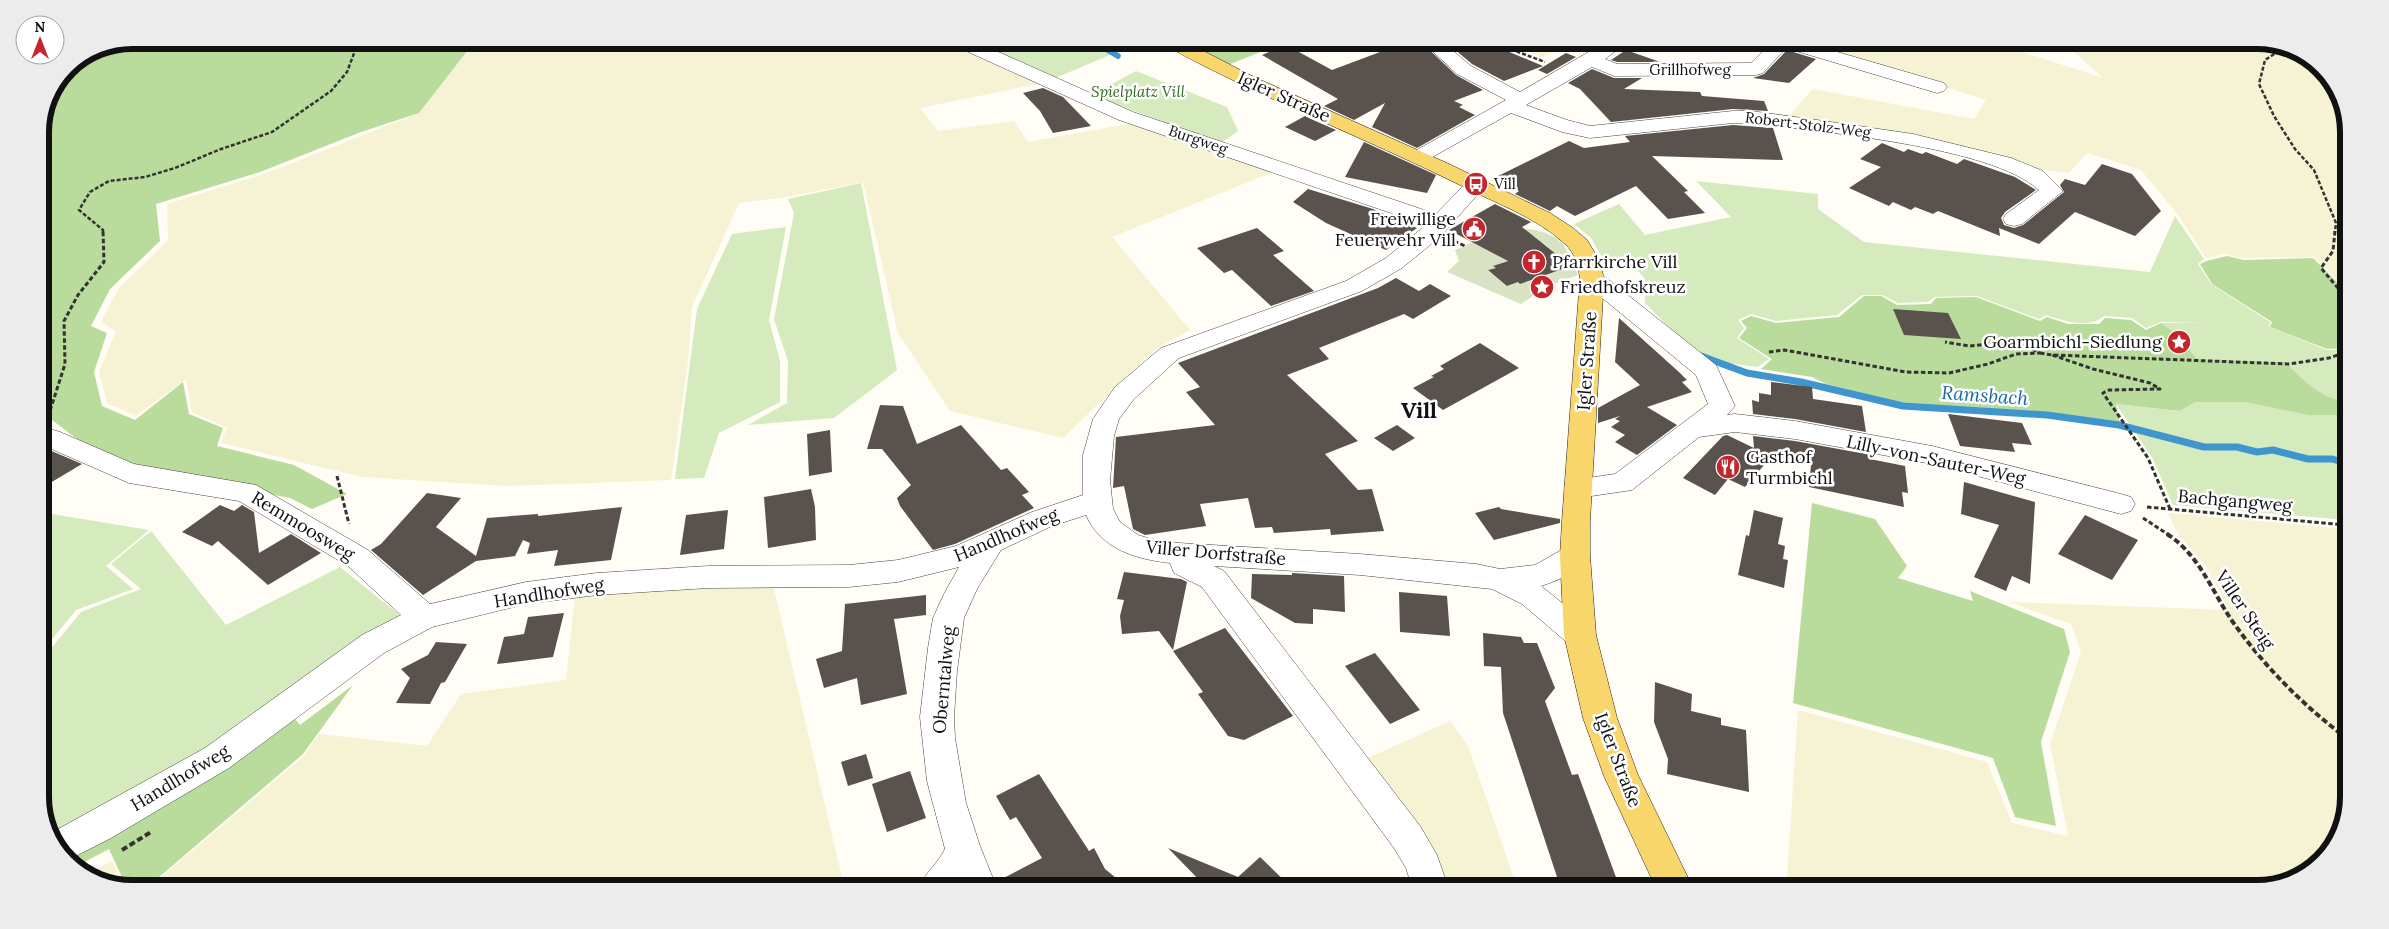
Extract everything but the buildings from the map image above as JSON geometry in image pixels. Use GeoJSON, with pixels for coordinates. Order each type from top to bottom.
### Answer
{"type":"FeatureCollection","features":[{"type":"Feature","properties":{"kind":"main road","name":"Igler Straße"},"geometry":{"type":"LineString","coordinates":[[1186,49],[1259,87],[1420,156],[1476,184],[1545,220],[1567,234],[1583,250],[1588,259],[1592,278],[1575,556],[1580,635],[1600,718],[1621,776],[1671,880]]}},
{"type":"Feature","properties":{"kind":"street","name":"Burgweg"},"geometry":{"type":"LineString","coordinates":[[978,49],[1126,116],[1441,223]]}},
{"type":"Feature","properties":{"kind":"street"},"geometry":{"type":"LineString","coordinates":[[1440,49],[1464,70],[1516,103]]}},
{"type":"Feature","properties":{"kind":"street"},"geometry":{"type":"LineString","coordinates":[[1420,156],[1608,49]]}},
{"type":"Feature","properties":{"kind":"street","name":"Grillhofweg"},"geometry":{"type":"LineString","coordinates":[[1591,60],[1614,70],[1756,69],[1775,49]]}},
{"type":"Feature","properties":{"kind":"street"},"geometry":{"type":"LineString","coordinates":[[1808,49],[1937,87]]}},
{"type":"Feature","properties":{"kind":"street","name":"Robert-Stolz-Weg"},"geometry":{"type":"LineString","coordinates":[[1516,103],[1573,130],[1590,132],[1733,117],[1751,117],[1872,132],[1974,154],[2035,174],[2048,184],[2052,191],[2014,219]]}},
{"type":"Feature","properties":{"kind":"street","name":"Viller Dorfstraße"},"geometry":{"type":"LineString","coordinates":[[1476,184],[1441,223],[1394,263],[1354,286],[1170,354],[1147,372],[1117,401],[1100,430],[1096,459],[1096,501],[1103,521],[1128,541],[1142,547],[1185,553],[1399,568],[1500,580],[1541,574],[1575,556]]}},
{"type":"Feature","properties":{"kind":"street","name":"Lilly-von-Sauter-Weg"},"geometry":{"type":"LineString","coordinates":[[1578,488],[1622,483],[1722,406],[1707,371],[1592,278]]}},
{"type":"Feature","properties":{"kind":"street","name":"Lilly-von-Sauter-Weg"},"geometry":{"type":"LineString","coordinates":[[1689,430],[1735,423],[1795,430],[1932,455],[2121,504]]}},
{"type":"Feature","properties":{"kind":"street","name":"Remmoosweg"},"geometry":{"type":"LineString","coordinates":[[50,438],[129,473],[246,492],[358,558],[424,617]]}},
{"type":"Feature","properties":{"kind":"street","name":"Handlhofweg"},"geometry":{"type":"LineString","coordinates":[[64,845],[98,827],[217,758],[373,644],[424,617],[540,591],[597,584],[686,577],[849,576],[881,573],[940,562],[989,545],[1042,519],[1096,501]]}},
{"type":"Feature","properties":{"kind":"street","name":"Oberntalweg"},"geometry":{"type":"LineString","coordinates":[[975,880],[962,852],[939,749],[937,717],[944,646],[951,612],[967,580],[989,545]]}},
{"type":"Feature","properties":{"kind":"street"},"geometry":{"type":"LineString","coordinates":[[1185,553],[1185,565],[1213,579],[1407,837],[1419,855],[1429,880]]}},
{"type":"Feature","properties":{"kind":"street","name":"Viller Dorfstraße"},"geometry":{"type":"LineString","coordinates":[[1500,580],[1542,601],[1580,635]]}},
{"type":"Feature","properties":{"kind":"street"},"geometry":{"type":"LineString","coordinates":[[944,880],[953,871],[962,852]]}},
{"type":"Feature","properties":{"kind":"path"},"geometry":{"type":"LineString","coordinates":[[49,412],[65,364],[64,321],[78,295],[104,262],[103,230],[79,210],[90,192],[109,181],[145,177],[175,168],[221,148],[272,132],[331,91],[347,72],[356,49]]}},
{"type":"Feature","properties":{"kind":"path"},"geometry":{"type":"LineString","coordinates":[[1509,49],[1568,72]]}},
{"type":"Feature","properties":{"kind":"path"},"geometry":{"type":"LineString","coordinates":[[2277,51],[2264,60],[2259,84],[2274,116],[2296,149],[2314,170],[2336,223],[2333,252],[2320,268],[2340,291]]}},
{"type":"Feature","properties":{"kind":"path"},"geometry":{"type":"LineString","coordinates":[[1945,342],[1969,346],[1999,343],[2030,348],[2040,353]]}},
{"type":"Feature","properties":{"kind":"path"},"geometry":{"type":"LineString","coordinates":[[1769,352],[1784,350],[1906,372],[1949,373],[1988,364],[2016,354],[2040,353],[2289,364],[2329,358],[2340,354]]}},
{"type":"Feature","properties":{"kind":"path"},"geometry":{"type":"LineString","coordinates":[[2052,355],[2093,370],[2150,383],[2160,389],[2109,390],[2103,393],[2148,458],[2170,509]]}},
{"type":"Feature","properties":{"kind":"path"},"geometry":{"type":"LineString","coordinates":[[49,426],[50,438]]}},
{"type":"Feature","properties":{"kind":"path"},"geometry":{"type":"LineString","coordinates":[[336,476],[358,558]]}},
{"type":"Feature","properties":{"kind":"path","name":"Bachgangweg"},"geometry":{"type":"LineString","coordinates":[[2121,504],[2340,524]]}},
{"type":"Feature","properties":{"kind":"path","name":"Viller Steig"},"geometry":{"type":"LineString","coordinates":[[2121,504],[2172,537],[2196,559],[2224,610],[2268,667],[2319,718],[2340,733]]}},
{"type":"Feature","properties":{"kind":"shaded area"},"geometry":{"type":"Polygon","coordinates":[[[469,49],[971,49],[1047,82],[920,108],[938,131],[1014,121],[1028,142],[1133,123],[1273,172],[1112,237],[1190,330],[1154,350],[1063,438],[950,411],[898,333],[863,182],[786,197],[739,203],[692,307],[688,362],[671,480],[507,486],[362,477],[221,443],[227,428],[192,412],[186,379],[136,416],[107,403],[99,372],[116,331],[101,322],[119,288],[168,240],[167,204],[264,174],[419,113],[469,49]]]}},
{"type":"Feature","properties":{"kind":"shaded area"},"geometry":{"type":"Polygon","coordinates":[[[1522,49],[1559,49],[1542,57],[1522,49]]]}},
{"type":"Feature","properties":{"kind":"shaded area"},"geometry":{"type":"Polygon","coordinates":[[[1826,49],[2013,49],[2103,78],[2071,49],[2257,49],[2273,50],[2299,60],[2323,81],[2332,95],[2339,116],[2340,283],[2314,257],[2242,258],[2225,254],[2206,258],[2178,215],[2141,170],[2087,153],[2069,173],[2039,169],[1947,145],[1787,118],[1813,89],[1974,119],[1986,100],[1826,49]]]}},
{"type":"Feature","properties":{"kind":"shaded area"},"geometry":{"type":"Polygon","coordinates":[[[2168,513],[2340,528],[2339,813],[2332,834],[2323,848],[2308,863],[2284,876],[2257,880],[1772,880],[1787,877],[1798,710],[1987,762],[2012,823],[2068,836],[2050,744],[2081,652],[2071,624],[2009,602],[2229,610],[2206,566],[2178,534],[2168,513]]]}},
{"type":"Feature","properties":{"kind":"shaded area"},"geometry":{"type":"Polygon","coordinates":[[[773,585],[843,880],[297,880],[285,878],[280,880],[158,880],[304,756],[319,734],[427,746],[461,694],[566,680],[575,594],[773,585]]]}},
{"type":"Feature","properties":{"kind":"shaded area"},"geometry":{"type":"Polygon","coordinates":[[[1450,721],[1468,746],[1515,880],[1437,880],[1359,762],[1450,721]]]}},
{"type":"Feature","properties":{"kind":"shaded area"},"geometry":{"type":"Polygon","coordinates":[[[112,861],[120,879],[105,876],[93,871],[112,861]]]}},
{"type":"Feature","properties":{"kind":"green space"},"geometry":{"type":"Polygon","coordinates":[[[132,49],[469,49],[419,113],[361,132],[260,172],[156,204],[160,241],[110,289],[91,326],[107,333],[94,372],[102,406],[135,420],[183,382],[189,414],[223,428],[217,446],[294,465],[347,494],[312,509],[290,498],[109,463],[49,418],[50,116],[55,100],[73,73],[100,55],[116,50],[132,49]]]}},
{"type":"Feature","properties":{"kind":"green space"},"geometry":{"type":"Polygon","coordinates":[[[986,49],[1124,49],[1053,79],[986,49]]]}},
{"type":"Feature","properties":{"kind":"green space"},"geometry":{"type":"Polygon","coordinates":[[[1199,49],[1260,49],[1263,51],[1228,65],[1199,49]]]}},
{"type":"Feature","properties":{"kind":"green space","name":"Spielplatz Vill"},"geometry":{"type":"Polygon","coordinates":[[[1136,71],[1227,107],[1238,131],[1221,143],[1091,95],[1136,71]]]}},
{"type":"Feature","properties":{"kind":"green space"},"geometry":{"type":"Polygon","coordinates":[[[1696,181],[1818,194],[1818,209],[1864,242],[2150,272],[2175,216],[2204,259],[2198,264],[2211,284],[2270,322],[2269,327],[2327,350],[2340,349],[2340,401],[2320,393],[2285,362],[2196,359],[2174,332],[2161,323],[2204,322],[2161,322],[2146,328],[2132,318],[2104,316],[2098,320],[2084,323],[2076,323],[2046,315],[2039,319],[1977,296],[1935,297],[1928,302],[1898,303],[1882,295],[1862,295],[1837,315],[1776,321],[1751,314],[1738,320],[1744,328],[1737,338],[1769,359],[1758,367],[1701,360],[1645,303],[1645,279],[1630,261],[1603,259],[1591,238],[1574,224],[1619,204],[1645,235],[1731,217],[1696,181]]]}},
{"type":"Feature","properties":{"kind":"green space"},"geometry":{"type":"Polygon","coordinates":[[[861,183],[897,370],[834,418],[748,425],[787,403],[788,361],[774,319],[794,213],[788,199],[861,183]]]}},
{"type":"Feature","properties":{"kind":"green space"},"geometry":{"type":"Polygon","coordinates":[[[786,227],[769,320],[780,361],[780,402],[719,433],[704,478],[675,479],[697,309],[732,234],[786,227]]]}},
{"type":"Feature","properties":{"kind":"green space"},"geometry":{"type":"Polygon","coordinates":[[[1528,229],[1549,234],[1556,238],[1566,249],[1578,275],[1548,286],[1521,304],[1447,272],[1459,261],[1455,250],[1480,239],[1528,229]],[[1543,243],[1508,253],[1515,258],[1488,270],[1508,286],[1518,282],[1520,284],[1562,265],[1562,259],[1543,243]]]}},
{"type":"Feature","properties":{"kind":"green space"},"geometry":{"type":"Polygon","coordinates":[[[2227,256],[2244,260],[2313,258],[2340,285],[2340,348],[2327,349],[2270,327],[2272,322],[2212,284],[2200,264],[2227,256]]]}},
{"type":"Feature","properties":{"kind":"green space"},"geometry":{"type":"Polygon","coordinates":[[[1864,296],[1881,296],[1897,305],[1931,304],[1936,298],[1976,297],[2040,321],[2047,317],[2068,324],[2099,324],[2105,318],[2131,320],[2146,330],[2161,323],[2174,332],[2197,359],[2285,362],[2320,393],[2340,401],[2340,415],[2307,415],[2245,402],[2196,402],[2179,411],[2116,404],[2120,424],[2048,413],[1914,406],[1826,384],[1812,377],[1761,369],[1772,359],[1739,338],[1747,328],[1741,321],[1751,316],[1776,323],[1839,317],[1864,296]]]}},
{"type":"Feature","properties":{"kind":"green space"},"geometry":{"type":"Polygon","coordinates":[[[2196,402],[2245,402],[2307,415],[2340,415],[2340,519],[2173,505],[2153,459],[2116,404],[2178,411],[2196,402]]]}},
{"type":"Feature","properties":{"kind":"green space"},"geometry":{"type":"Polygon","coordinates":[[[1812,503],[1875,519],[1907,566],[1898,578],[1973,601],[1970,591],[2064,629],[2070,652],[2041,742],[2056,826],[2015,817],[1993,758],[1793,703],[1812,503]]]}},
{"type":"Feature","properties":{"kind":"green space"},"geometry":{"type":"Polygon","coordinates":[[[49,513],[149,530],[106,566],[133,589],[76,610],[49,643],[49,513]]]}},
{"type":"Feature","properties":{"kind":"green space"},"geometry":{"type":"Polygon","coordinates":[[[151,531],[226,625],[340,567],[401,616],[285,700],[83,826],[58,835],[49,803],[49,651],[81,612],[141,589],[111,564],[151,531]]]}},
{"type":"Feature","properties":{"kind":"green space"},"geometry":{"type":"Polygon","coordinates":[[[353,685],[303,754],[156,880],[123,879],[109,849],[82,863],[62,842],[283,704],[300,725],[353,685]]]}},
{"type":"Feature","properties":{"kind":"waterway","name":"Ramsbach"},"geometry":{"type":"LineString","coordinates":[[1106,49],[1118,56]]}},
{"type":"Feature","properties":{"kind":"waterway","name":"Ramsbach"},"geometry":{"type":"LineString","coordinates":[[1701,356],[1747,373],[1801,382],[1903,406],[2047,415],[2119,425],[2204,447],[2237,447],[2257,452],[2273,450],[2308,459],[2332,459],[2340,461]]}},
{"type":"Feature","properties":{"kind":"place","name":"Vill"},"geometry":{"type":"Point","coordinates":[1476,184]}},
{"type":"Feature","properties":{"kind":"place","name":"Freiwillige Feuerwehr Vill"},"geometry":{"type":"Point","coordinates":[1474,229]}},
{"type":"Feature","properties":{"kind":"place","name":"Pfarrkirche Vill"},"geometry":{"type":"Point","coordinates":[1534,262]}},
{"type":"Feature","properties":{"kind":"place","name":"Friedhofskreuz"},"geometry":{"type":"Point","coordinates":[1542,287]}},
{"type":"Feature","properties":{"kind":"place","name":"Goarmbichl-Siedlung"},"geometry":{"type":"Point","coordinates":[2179,342]}},
{"type":"Feature","properties":{"kind":"place","name":"Gasthof Turmbichl"},"geometry":{"type":"Point","coordinates":[1728,467]}},
{"type":"Feature","properties":{"kind":"district","name":"Vill"},"geometry":{"type":"Point","coordinates":[1419,410]}}]}
